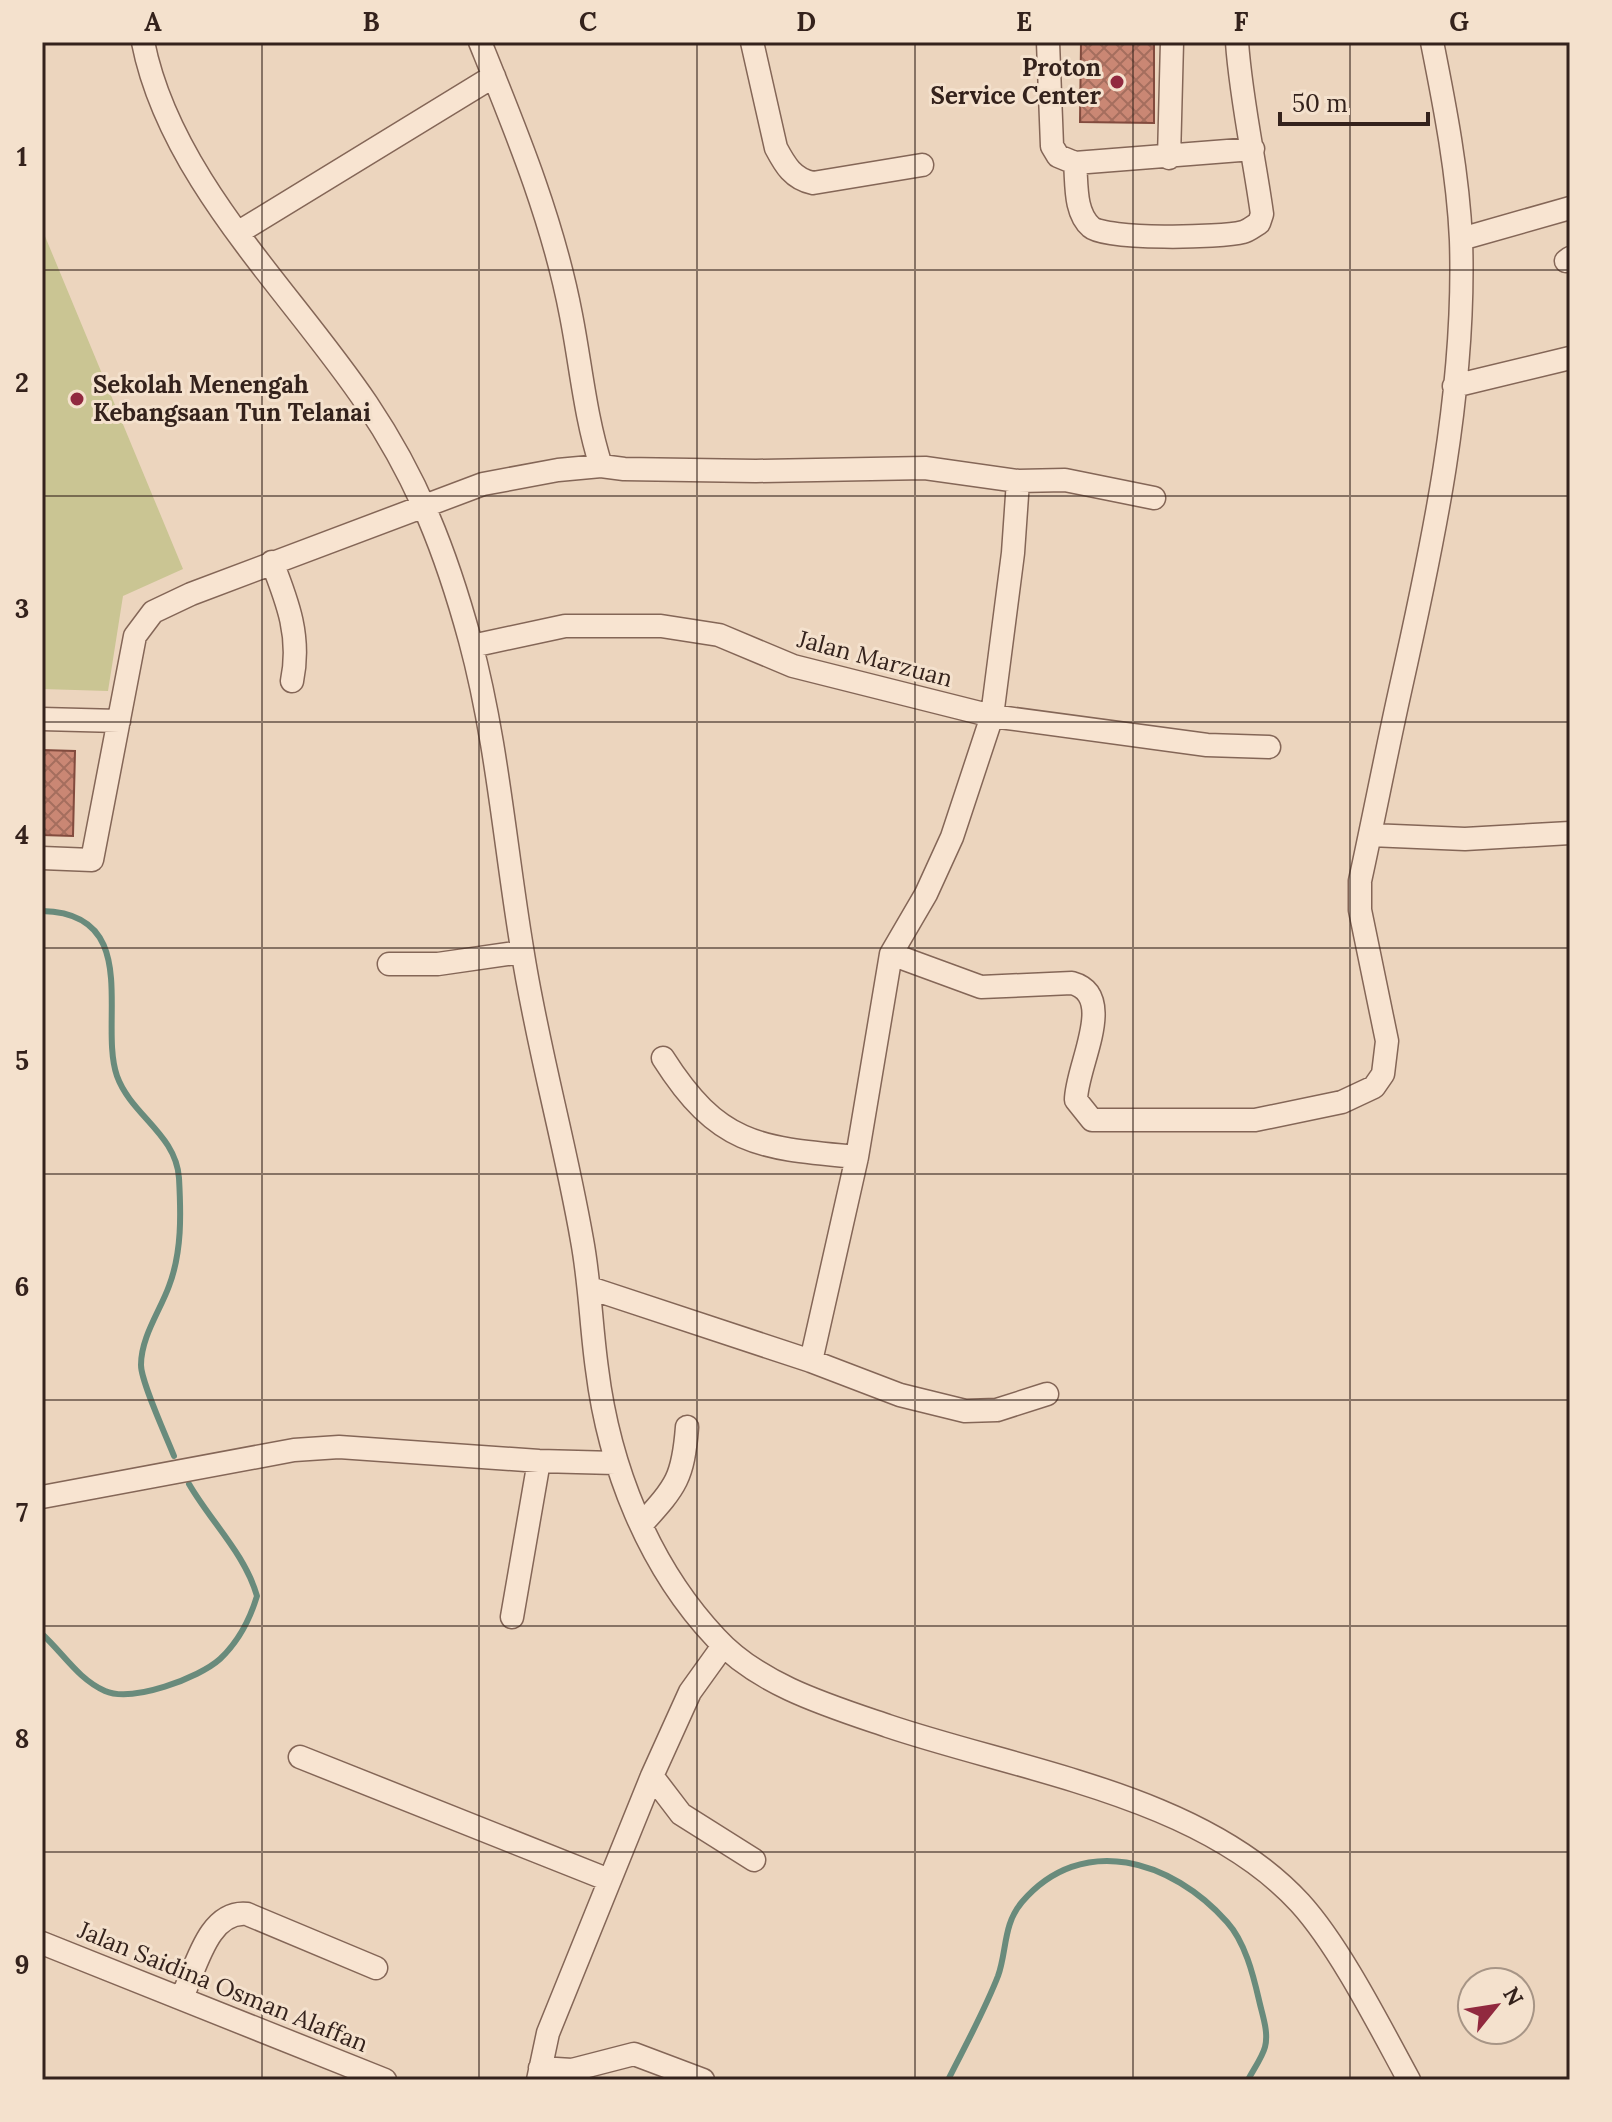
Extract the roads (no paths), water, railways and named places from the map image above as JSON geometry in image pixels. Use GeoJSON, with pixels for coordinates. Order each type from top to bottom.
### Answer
{"type":"FeatureCollection","features":[{"type":"Feature","properties":{"kind":"street"},"geometry":{"type":"LineString","coordinates":[[143,42],[168,119],[206,186],[366,402],[426,504],[472,646],[488,719],[522,952],[567,1156],[590,1288],[597,1374],[615,1463],[642,1524],[679,1590],[723,1646],[757,1671],[839,1709],[1159,1809],[1219,1839],[1279,1882],[1310,1915],[1409,2080]]}},
{"type":"Feature","properties":{"kind":"street"},"geometry":{"type":"LineString","coordinates":[[480,42],[540,196],[571,315],[587,422],[601,466]]}},
{"type":"Feature","properties":{"kind":"street"},"geometry":{"type":"LineString","coordinates":[[752,42],[776,148],[783,163],[801,181],[813,183],[922,165]]}},
{"type":"Feature","properties":{"kind":"street"},"geometry":{"type":"LineString","coordinates":[[1048,42],[1052,146],[1058,156],[1075,163],[1253,149]]}},
{"type":"Feature","properties":{"kind":"street"},"geometry":{"type":"LineString","coordinates":[[1169,158],[1172,42]]}},
{"type":"Feature","properties":{"kind":"street"},"geometry":{"type":"LineString","coordinates":[[1075,163],[1080,213],[1092,229],[1115,235],[1223,234],[1245,232],[1259,223],[1262,214],[1253,149],[1240,90],[1237,42]]}},
{"type":"Feature","properties":{"kind":"street"},"geometry":{"type":"LineString","coordinates":[[891,954],[981,987],[1072,983],[1085,987],[1092,994],[1095,1012],[1076,1100],[1092,1120],[1255,1120],[1342,1102],[1374,1087],[1383,1074],[1387,1041],[1360,910],[1360,881],[1434,534],[1454,386],[1461,239],[1445,111],[1432,42]]}},
{"type":"Feature","properties":{"kind":"street"},"geometry":{"type":"LineString","coordinates":[[239,232],[494,76]]}},
{"type":"Feature","properties":{"kind":"street"},"geometry":{"type":"LineString","coordinates":[[1461,239],[1570,208]]}},
{"type":"Feature","properties":{"kind":"street"},"geometry":{"type":"LineString","coordinates":[[1454,386],[1570,358]]}},
{"type":"Feature","properties":{"kind":"street"},"geometry":{"type":"LineString","coordinates":[[42,858],[92,860],[135,636],[145,619],[191,594],[426,504],[520,475],[601,466],[741,471],[925,468],[1018,481],[1065,480],[1154,498]]}},
{"type":"Feature","properties":{"kind":"street"},"geometry":{"type":"LineString","coordinates":[[811,1361],[857,1157],[891,954],[952,837],[992,716],[1013,553],[1018,481]]}},
{"type":"Feature","properties":{"kind":"street"},"geometry":{"type":"LineString","coordinates":[[272,562],[295,627],[297,654],[292,681]]}},
{"type":"Feature","properties":{"kind":"street","name":"Jalan Marzuan"},"geometry":{"type":"LineString","coordinates":[[472,646],[565,626],[661,626],[719,635],[793,666],[992,716],[1207,745],[1269,747]]}},
{"type":"Feature","properties":{"kind":"street"},"geometry":{"type":"LineString","coordinates":[[42,719],[119,721]]}},
{"type":"Feature","properties":{"kind":"street"},"geometry":{"type":"LineString","coordinates":[[1370,835],[1465,839],[1570,833]]}},
{"type":"Feature","properties":{"kind":"street"},"geometry":{"type":"LineString","coordinates":[[389,964],[438,964],[522,952]]}},
{"type":"Feature","properties":{"kind":"street"},"geometry":{"type":"LineString","coordinates":[[663,1058],[684,1091],[714,1122],[738,1137],[800,1151],[857,1157]]}},
{"type":"Feature","properties":{"kind":"street"},"geometry":{"type":"LineString","coordinates":[[590,1288],[811,1361],[900,1395],[965,1411],[997,1410],[1047,1394]]}},
{"type":"Feature","properties":{"kind":"street"},"geometry":{"type":"LineString","coordinates":[[642,1524],[673,1489],[684,1467],[687,1427]]}},
{"type":"Feature","properties":{"kind":"street"},"geometry":{"type":"LineString","coordinates":[[42,1497],[294,1450],[339,1447],[539,1461],[615,1463]]}},
{"type":"Feature","properties":{"kind":"street"},"geometry":{"type":"LineString","coordinates":[[512,1617],[539,1461]]}},
{"type":"Feature","properties":{"kind":"street"},"geometry":{"type":"LineString","coordinates":[[703,2080],[634,2054],[572,2070],[539,2074],[548,2033],[652,1776],[690,1692],[723,1646]]}},
{"type":"Feature","properties":{"kind":"street"},"geometry":{"type":"LineString","coordinates":[[300,1757],[609,1880]]}},
{"type":"Feature","properties":{"kind":"street"},"geometry":{"type":"LineString","coordinates":[[652,1776],[681,1814],[754,1860]]}},
{"type":"Feature","properties":{"kind":"street"},"geometry":{"type":"LineString","coordinates":[[182,1997],[218,1922],[237,1913],[247,1914],[376,1968]]}},
{"type":"Feature","properties":{"kind":"street","name":"Jalan Saidina Osman Alaffan"},"geometry":{"type":"LineString","coordinates":[[42,1943],[385,2080]]}},
{"type":"Feature","properties":{"kind":"waterway"},"geometry":{"type":"LineString","coordinates":[[42,911],[74,916],[94,930],[106,950],[111,974],[113,1053],[117,1076],[132,1102],[162,1137],[176,1163],[180,1205],[176,1260],[169,1286],[147,1334],[141,1365],[150,1397],[174,1456]]}},
{"type":"Feature","properties":{"kind":"waterway"},"geometry":{"type":"LineString","coordinates":[[42,1634],[87,1680],[117,1694],[165,1687],[197,1674],[220,1659],[243,1630],[257,1596],[236,1552],[189,1484]]}},
{"type":"Feature","properties":{"kind":"waterway"},"geometry":{"type":"LineString","coordinates":[[948,2080],[998,1976],[1008,1928],[1016,1910],[1046,1880],[1072,1867],[1099,1861],[1126,1862],[1154,1870],[1180,1883],[1205,1900],[1233,1930],[1251,1969],[1266,2029],[1264,2051],[1248,2080]]}},
{"type":"Feature","properties":{"kind":"place","name":"Proton Service Center"},"geometry":{"type":"Point","coordinates":[1117,82]}},
{"type":"Feature","properties":{"kind":"place","name":"Sekolah Menengah Kebangsaan Tun Telanai"},"geometry":{"type":"Point","coordinates":[77,399]}}]}
